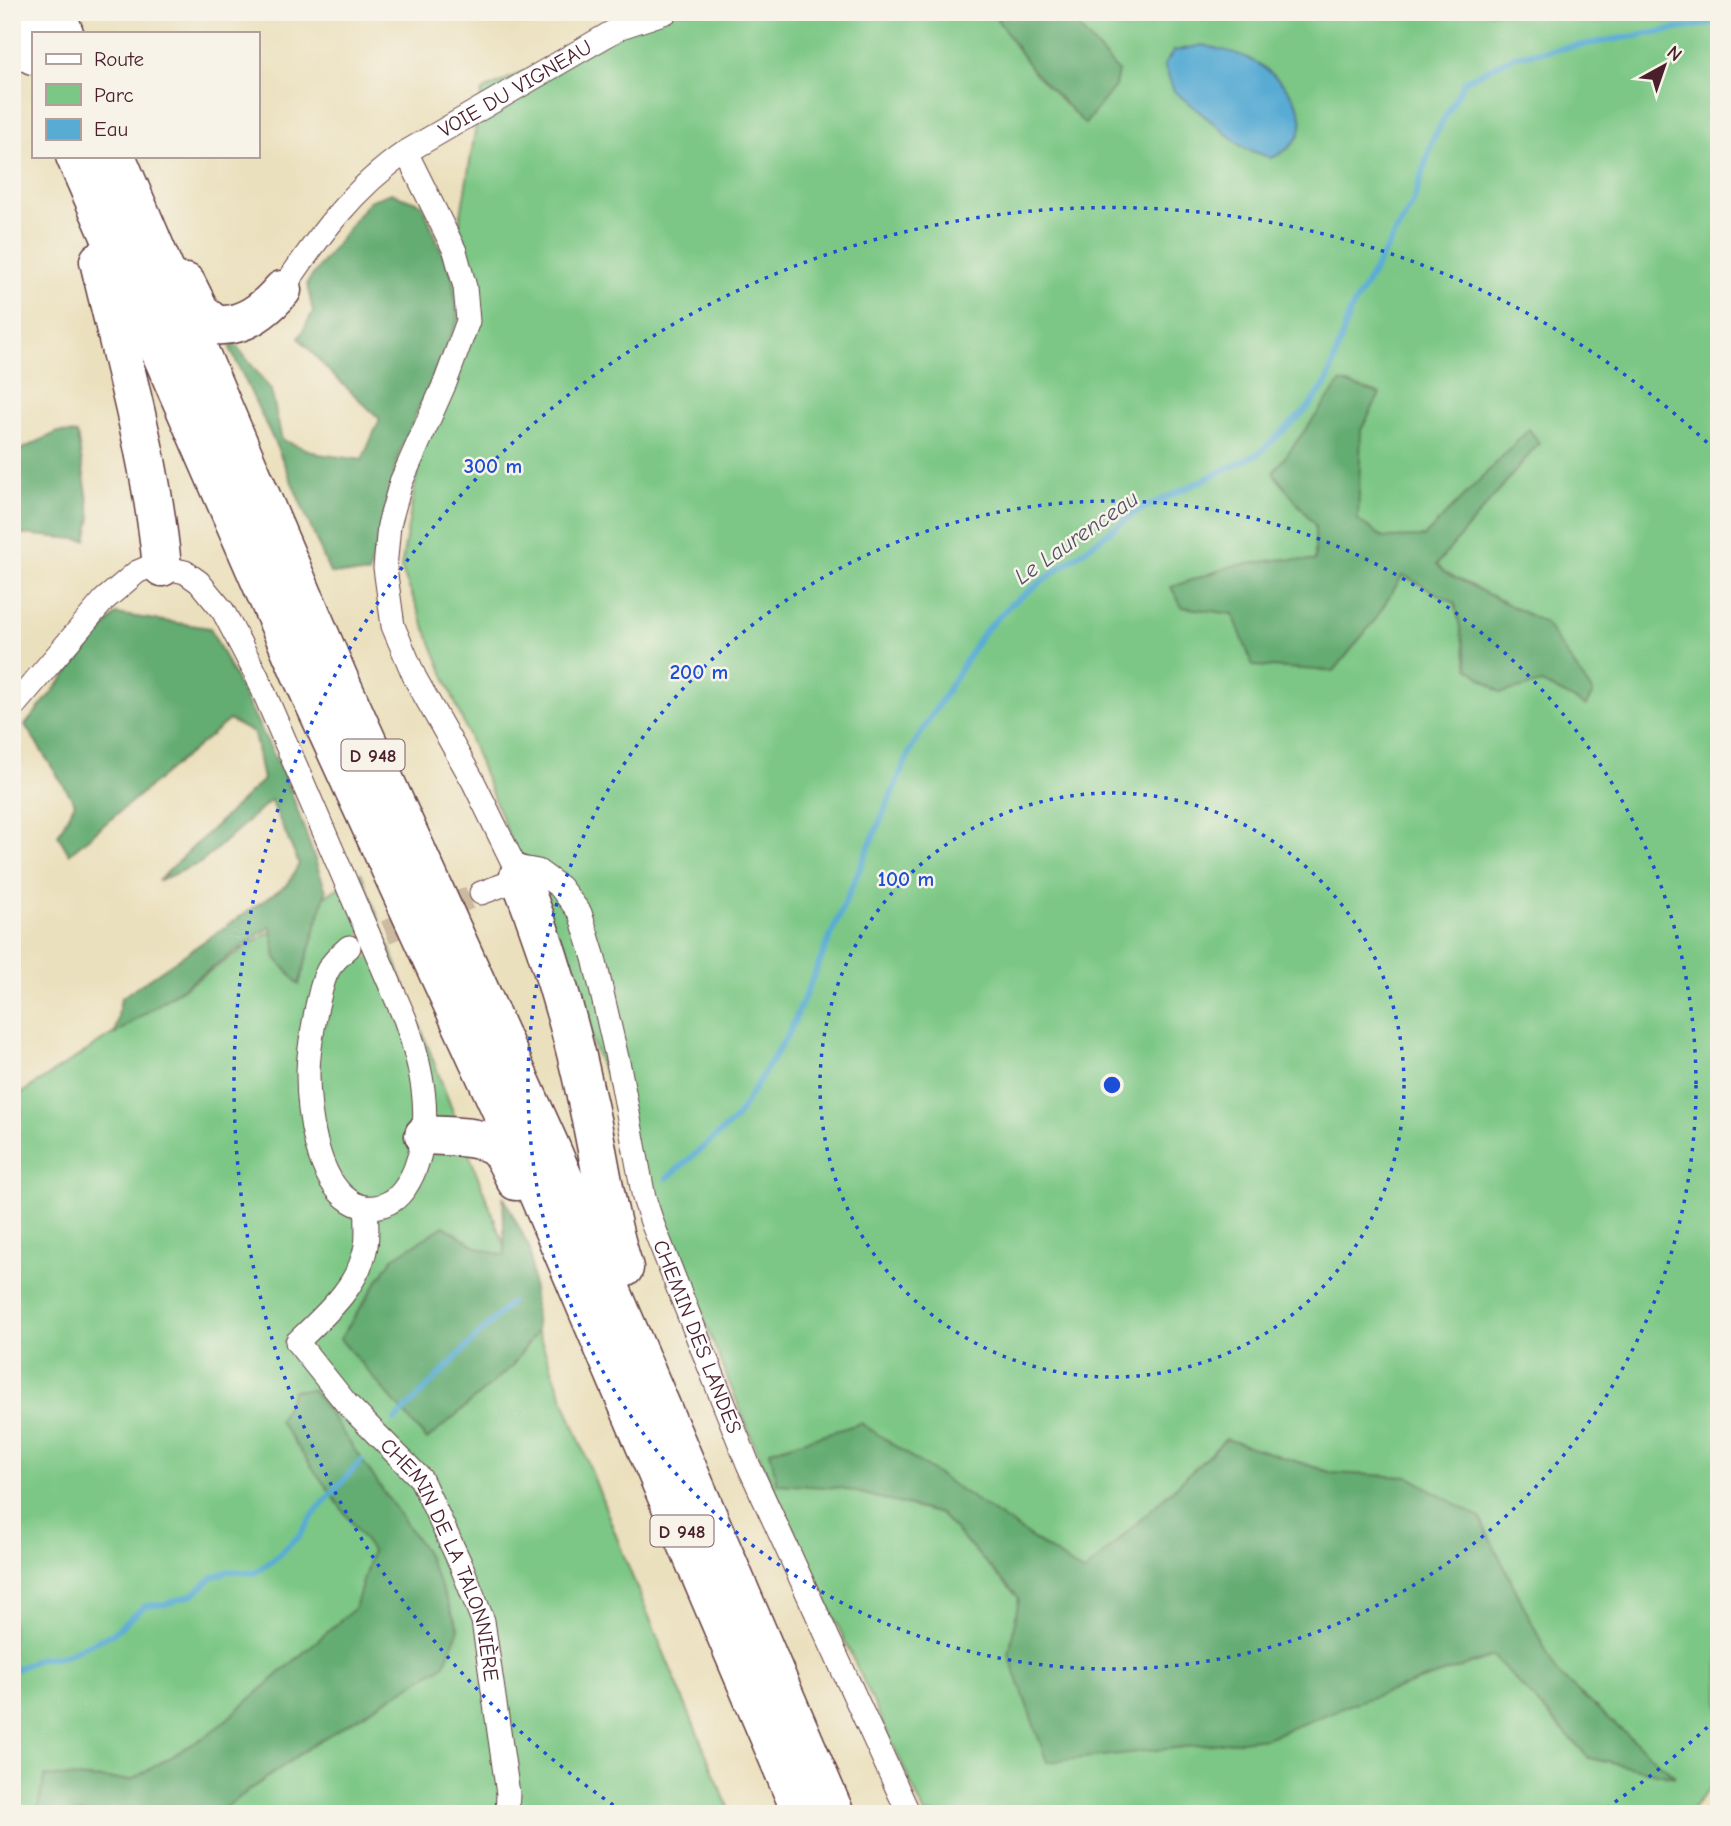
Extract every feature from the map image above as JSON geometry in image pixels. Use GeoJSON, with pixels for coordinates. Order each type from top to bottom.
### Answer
{"type":"FeatureCollection","features":[{"type":"Feature","properties":{"kind":"highway"},"geometry":{"type":"LineString","coordinates":[[16,12],[32,52]]}},
{"type":"Feature","properties":{"kind":"highway"},"geometry":{"type":"LineString","coordinates":[[56,12],[65,32]]}},
{"type":"Feature","properties":{"kind":"highway","name":"D 948"},"geometry":{"type":"LineString","coordinates":[[76,158],[300,672],[497,1101],[802,1814]]}},
{"type":"Feature","properties":{"kind":"highway","name":"D 948"},"geometry":{"type":"LineString","coordinates":[[118,158],[338,677],[544,1131],[835,1814]]}},
{"type":"Feature","properties":{"kind":"highway"},"geometry":{"type":"LineString","coordinates":[[119,158],[142,177],[193,299],[207,320],[224,326],[242,321],[264,308],[282,290]]}},
{"type":"Feature","properties":{"kind":"highway"},"geometry":{"type":"LineString","coordinates":[[106,230],[99,261],[131,385],[150,477],[162,567]]}},
{"type":"Feature","properties":{"kind":"highway"},"geometry":{"type":"LineString","coordinates":[[519,875],[547,950],[575,1048],[610,1216],[643,1321],[638,1351]]}},
{"type":"Feature","properties":{"kind":"highway"},"geometry":{"type":"LineString","coordinates":[[424,1135],[484,1140],[495,1146],[503,1155],[546,1246],[572,1273]]}},
{"type":"Feature","properties":{"kind":"street","name":"VOIE DU VIGNEAU"},"geometry":{"type":"LineString","coordinates":[[282,290],[339,211],[382,168],[621,27],[666,12]]}},
{"type":"Feature","properties":{"kind":"street"},"geometry":{"type":"LineString","coordinates":[[406,152],[455,251],[466,287],[468,321],[445,383],[401,482],[389,525],[385,568],[393,626],[415,678],[473,781],[519,875],[514,881],[481,893]]}},
{"type":"Feature","properties":{"kind":"street"},"geometry":{"type":"LineString","coordinates":[[12,708],[104,600],[137,572],[149,567],[185,572],[212,596],[223,611],[256,674],[416,1050],[425,1098],[421,1155],[412,1177],[394,1200],[382,1206],[367,1208],[350,1202],[328,1175],[320,1157],[310,1106],[310,1048],[321,988],[336,958],[349,947]]}},
{"type":"Feature","properties":{"kind":"street","name":"CHEMIN DES LANDES"},"geometry":{"type":"LineString","coordinates":[[519,875],[527,869],[538,871],[561,887],[580,913],[621,1071],[644,1198],[653,1225],[748,1464],[909,1814]]}},
{"type":"Feature","properties":{"kind":"street","name":"CHEMIN DE LA TALONNIÈRE"},"geometry":{"type":"LineString","coordinates":[[367,1208],[366,1245],[361,1265],[351,1283],[328,1312],[297,1342],[346,1403],[421,1479],[461,1565],[483,1621],[508,1794],[507,1814]]}},
{"type":"Feature","properties":{"kind":"green space"},"geometry":{"type":"Polygon","coordinates":[[[653,12],[1719,12],[1719,1778],[1688,1814],[925,1814],[756,1449],[401,568],[482,91],[653,12]]]}},
{"type":"Feature","properties":{"kind":"green space"},"geometry":{"type":"Polygon","coordinates":[[[992,12],[1075,12],[1080,29],[1118,71],[1115,86],[1085,124],[1033,71],[992,12]]]}},
{"type":"Feature","properties":{"kind":"green space"},"geometry":{"type":"Polygon","coordinates":[[[391,193],[422,204],[452,276],[458,319],[399,454],[369,574],[330,573],[280,454],[230,348],[235,344],[271,390],[282,440],[319,454],[362,460],[380,419],[330,372],[299,338],[313,312],[307,283],[369,201],[391,193]]]}},
{"type":"Feature","properties":{"kind":"green space"},"geometry":{"type":"Polygon","coordinates":[[[1341,382],[1380,394],[1361,430],[1358,520],[1384,538],[1424,537],[1529,429],[1539,443],[1437,564],[1444,572],[1545,623],[1593,693],[1586,706],[1542,683],[1501,693],[1468,668],[1455,603],[1403,575],[1375,620],[1334,671],[1253,666],[1233,614],[1182,607],[1171,587],[1232,566],[1283,559],[1315,561],[1315,525],[1273,473],[1341,382]]]}},
{"type":"Feature","properties":{"kind":"green space"},"geometry":{"type":"Polygon","coordinates":[[[58,432],[77,434],[91,518],[86,540],[12,533],[12,454],[58,432]]]}},
{"type":"Feature","properties":{"kind":"green space"},"geometry":{"type":"Polygon","coordinates":[[[116,614],[210,628],[287,781],[326,891],[299,985],[276,958],[271,927],[115,1034],[121,998],[288,884],[299,864],[271,800],[202,862],[158,881],[263,780],[254,733],[229,720],[69,854],[58,835],[75,803],[25,725],[116,614]]]}},
{"type":"Feature","properties":{"kind":"green space"},"geometry":{"type":"Polygon","coordinates":[[[361,873],[627,1564],[731,1814],[12,1814],[12,1091],[17,1096],[361,873]]]}},
{"type":"Feature","properties":{"kind":"green space"},"geometry":{"type":"Polygon","coordinates":[[[503,1196],[530,1249],[537,1331],[512,1366],[427,1440],[340,1339],[392,1259],[444,1226],[478,1248],[505,1256],[503,1196]]]}},
{"type":"Feature","properties":{"kind":"green space"},"geometry":{"type":"Polygon","coordinates":[[[293,1390],[313,1390],[425,1551],[459,1629],[444,1665],[311,1746],[216,1814],[36,1814],[45,1776],[131,1780],[211,1733],[355,1608],[372,1551],[279,1421],[293,1390]]]}},
{"type":"Feature","properties":{"kind":"green space"},"geometry":{"type":"Polygon","coordinates":[[[861,1423],[1084,1573],[1226,1439],[1333,1473],[1409,1477],[1480,1518],[1557,1673],[1675,1777],[1589,1758],[1493,1656],[1352,1704],[1267,1738],[1047,1762],[1009,1655],[1019,1598],[940,1514],[841,1488],[777,1484],[770,1451],[861,1423]]]}},
{"type":"Feature","properties":{"kind":"water"},"geometry":{"type":"Polygon","coordinates":[[[1203,45],[1245,57],[1260,65],[1288,90],[1297,104],[1301,119],[1299,134],[1290,147],[1271,158],[1244,148],[1174,91],[1164,65],[1174,51],[1203,45]]]}},
{"type":"Feature","properties":{"kind":"waterway","name":"Le Laurenceau"},"geometry":{"type":"LineString","coordinates":[[667,1178],[735,1120],[790,1031],[910,751],[982,634],[1010,605],[1136,512],[1258,454],[1308,408],[1327,382],[1350,312],[1413,203],[1433,139],[1465,81],[1515,56],[1719,22]]}},
{"type":"Feature","properties":{"kind":"waterway","name":"Le Laurenceau"},"geometry":{"type":"LineString","coordinates":[[395,1420],[511,1302]]}},
{"type":"Feature","properties":{"kind":"waterway","name":"Le Laurenceau"},"geometry":{"type":"LineString","coordinates":[[12,1671],[40,1658],[61,1657],[112,1634],[145,1606],[166,1604],[193,1594],[213,1577],[229,1571],[254,1573],[271,1562],[300,1535],[316,1511],[361,1461]]}},
{"type":"Feature","properties":{"kind":"tunnel"},"geometry":{"type":"LineString","coordinates":[[354,945],[481,893]]}}]}
